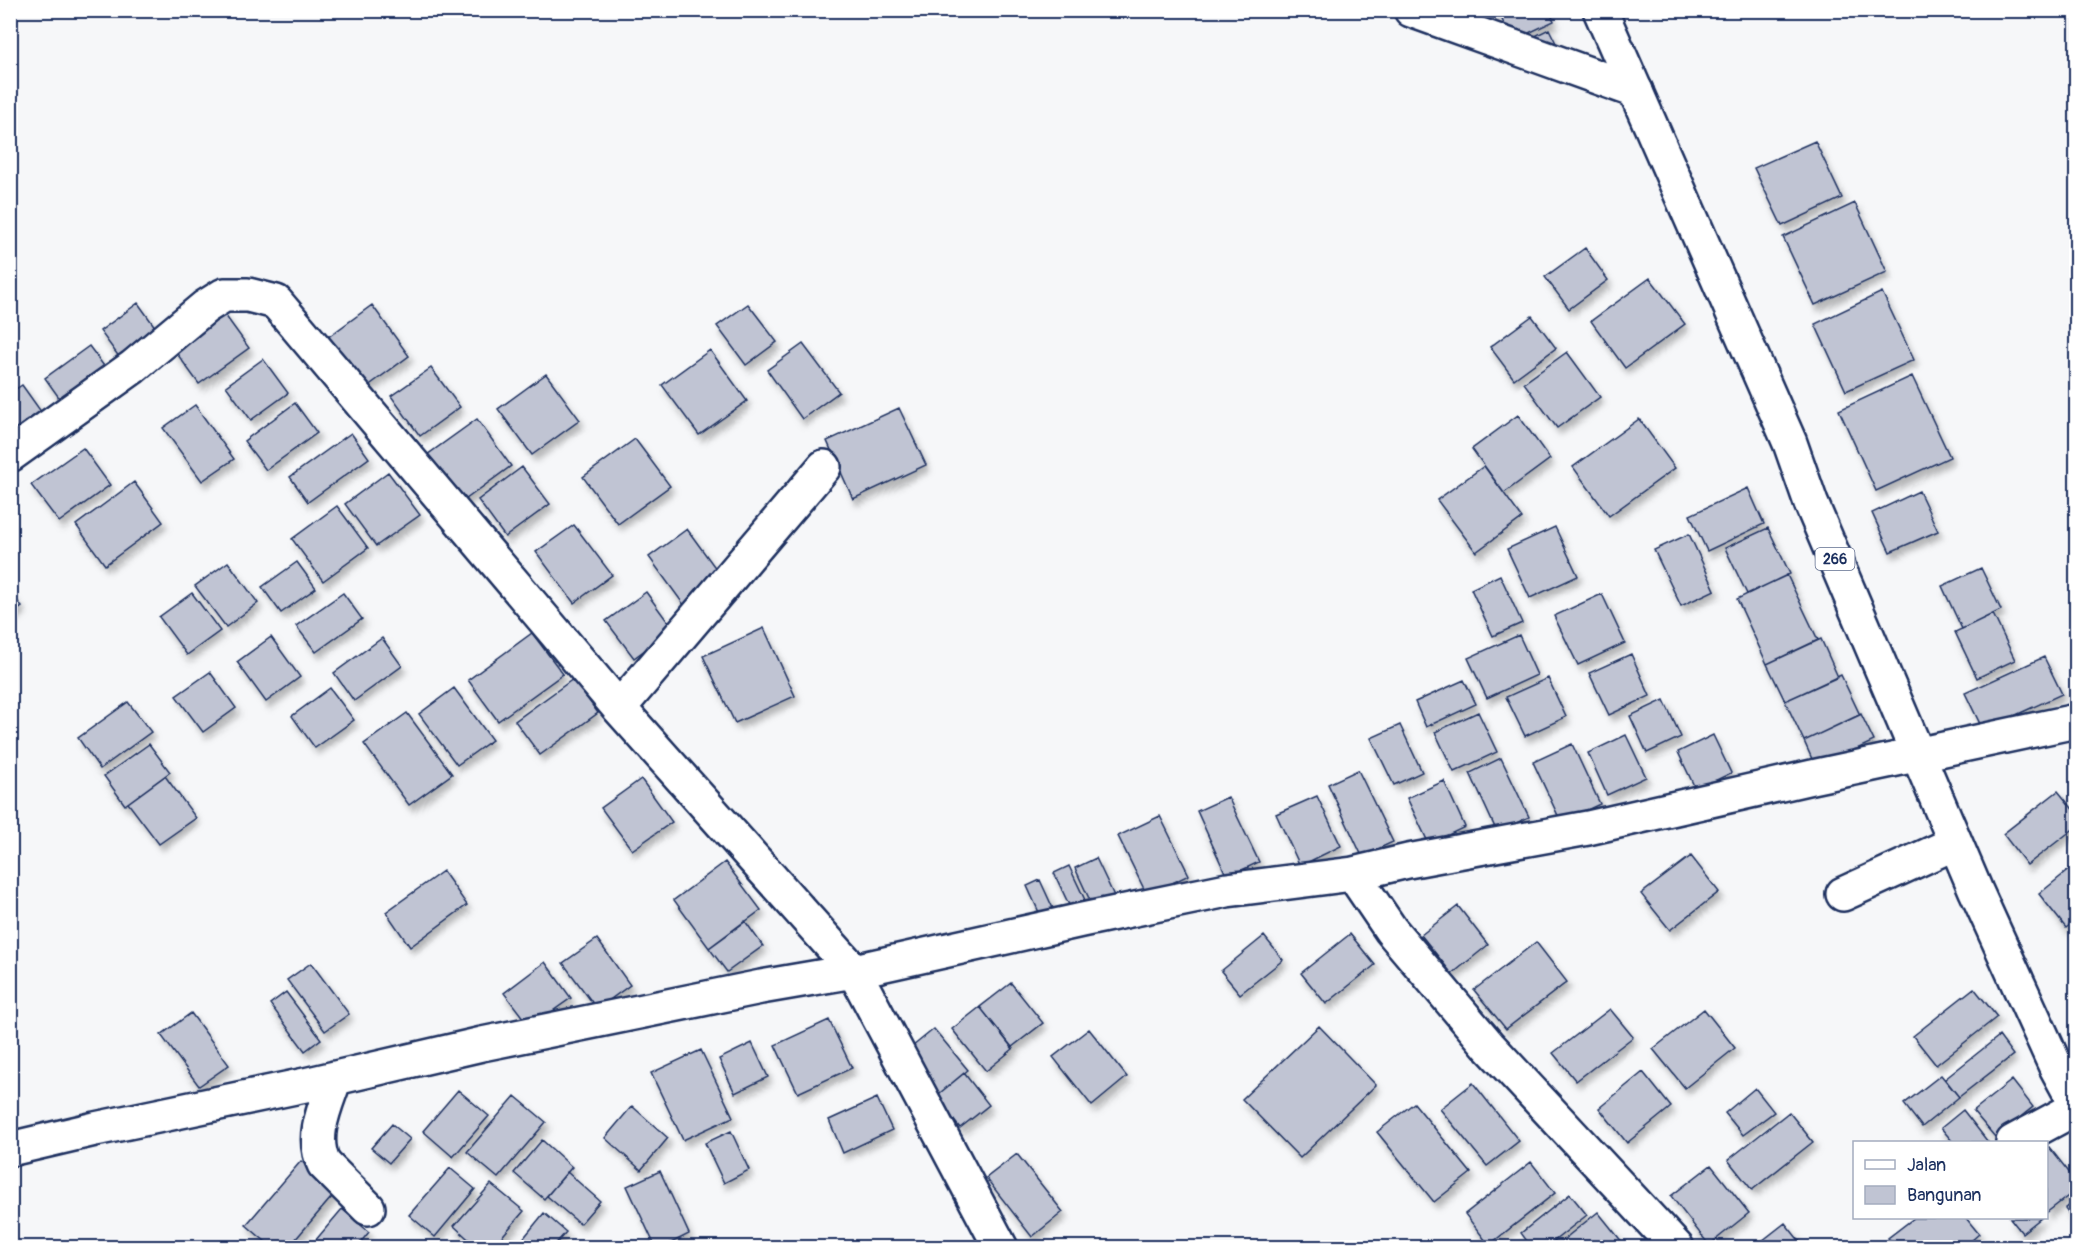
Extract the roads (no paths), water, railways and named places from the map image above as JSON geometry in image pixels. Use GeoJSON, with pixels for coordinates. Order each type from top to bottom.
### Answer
{"type":"FeatureCollection","features":[{"type":"Feature","properties":{"kind":"street"},"geometry":{"type":"LineString","coordinates":[[1411,10],[1636,91]]}},
{"type":"Feature","properties":{"kind":"street","name":"266"},"geometry":{"type":"LineString","coordinates":[[1600,10],[1790,443],[1811,503],[1954,843],[2076,1106]]}},
{"type":"Feature","properties":{"kind":"street"},"geometry":{"type":"LineString","coordinates":[[10,455],[133,367],[204,307],[224,295],[248,295],[276,302],[619,708],[854,971],[1001,1248]]}},
{"type":"Feature","properties":{"kind":"street"},"geometry":{"type":"LineString","coordinates":[[619,708],[824,467]]}},
{"type":"Feature","properties":{"kind":"street"},"geometry":{"type":"LineString","coordinates":[[10,1149],[482,1044],[761,987],[854,971],[1227,890],[1353,874],[1408,861],[1588,828],[1812,777],[2076,721]]}},
{"type":"Feature","properties":{"kind":"street"},"geometry":{"type":"LineString","coordinates":[[1843,894],[1954,843]]}},
{"type":"Feature","properties":{"kind":"street"},"geometry":{"type":"LineString","coordinates":[[1353,874],[1391,930],[1489,1046],[1677,1248]]}},
{"type":"Feature","properties":{"kind":"street"},"geometry":{"type":"LineString","coordinates":[[335,1078],[321,1118],[318,1141],[320,1155],[324,1164],[368,1208]]}},
{"type":"Feature","properties":{"kind":"street"},"geometry":{"type":"LineString","coordinates":[[2016,1141],[2076,1106]]}}]}
